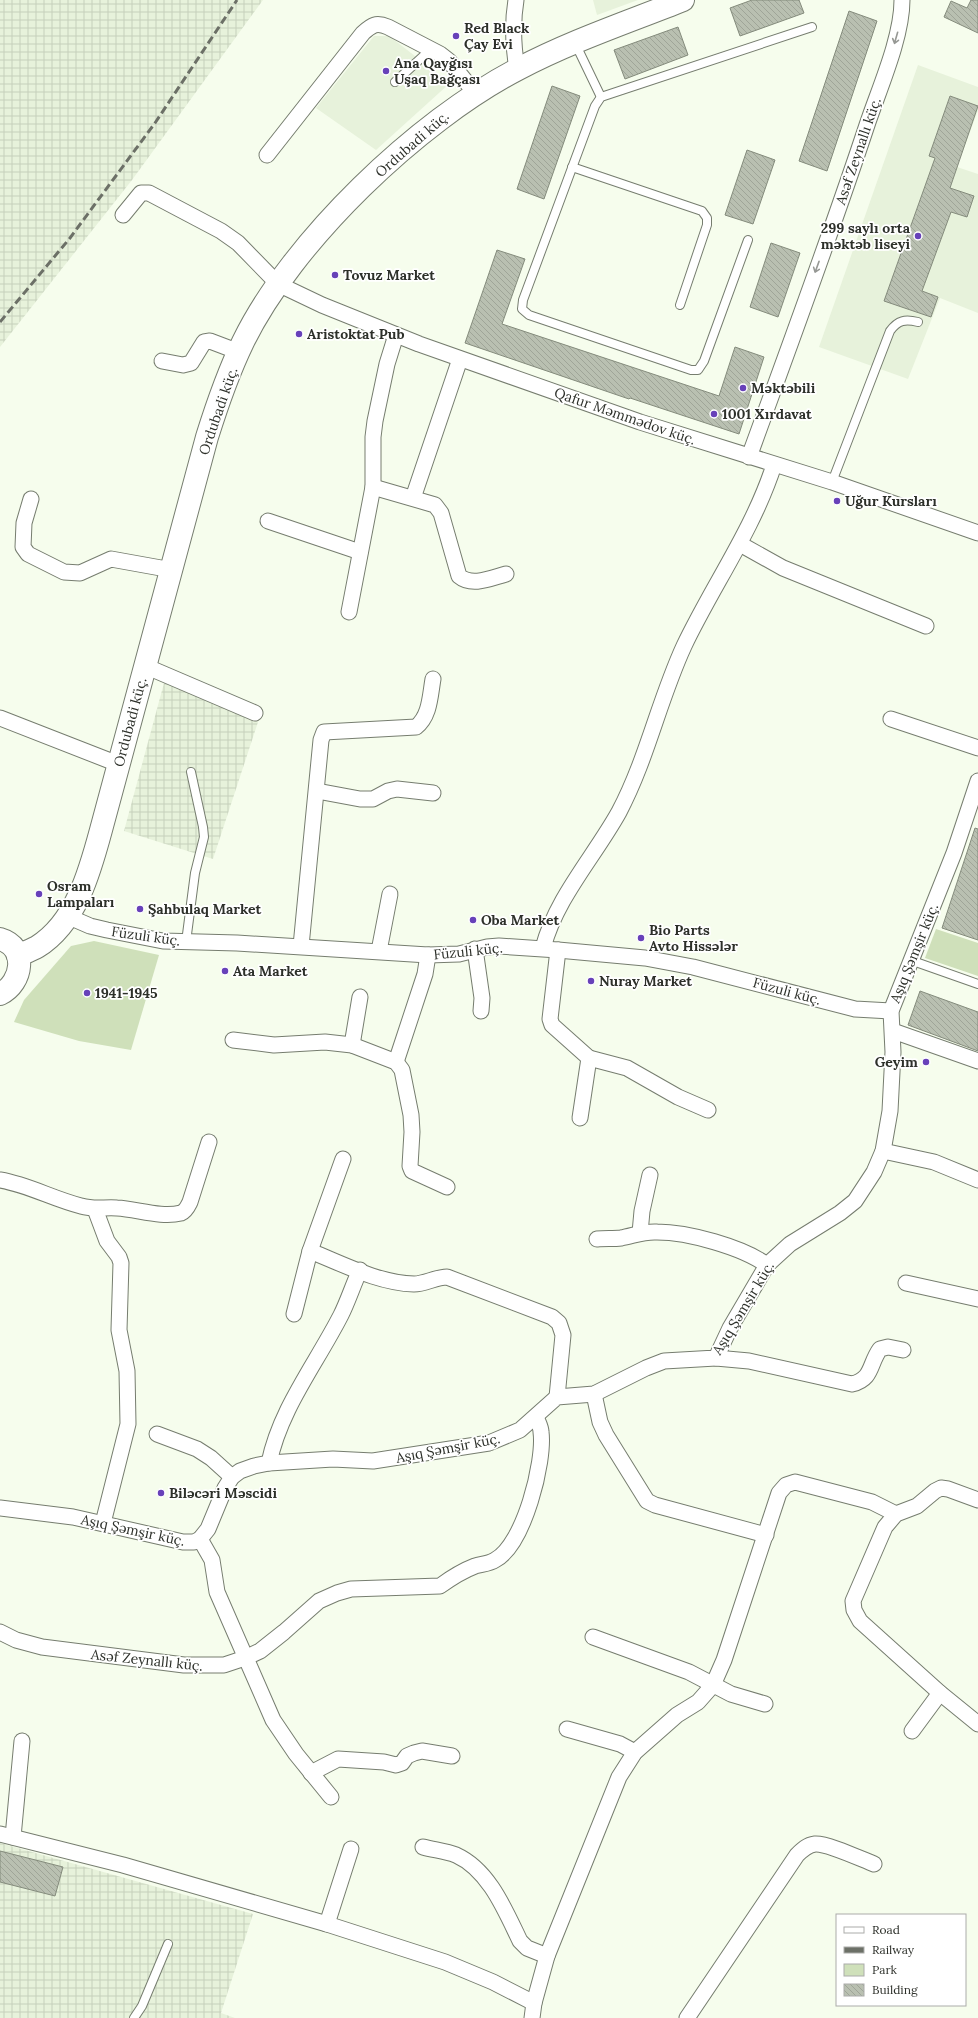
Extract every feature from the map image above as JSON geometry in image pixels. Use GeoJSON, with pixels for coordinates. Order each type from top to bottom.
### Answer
{"type":"FeatureCollection","features":[{"type":"Feature","properties":{"kind":"main road","name":"Ordubadi küç."},"geometry":{"type":"LineString","coordinates":[[18,956],[38,946],[57,930],[67,916],[81,890],[92,862],[207,437],[228,374],[259,314],[278,284],[312,241],[373,177],[444,115],[517,69],[574,42],[683,0]]}},
{"type":"Feature","properties":{"kind":"main road"},"geometry":{"type":"LineString","coordinates":[[0,938],[13,947],[18,956],[20,965],[14,984],[0,994]]}},
{"type":"Feature","properties":{"kind":"street"},"geometry":{"type":"LineString","coordinates":[[516,0],[512,19],[512,44],[517,69]]}},
{"type":"Feature","properties":{"kind":"street","name":"Asəf Zeynallı küç."},"geometry":{"type":"LineString","coordinates":[[749,457],[851,173],[893,47],[902,13],[902,0]]}},
{"type":"Feature","properties":{"kind":"street"},"geometry":{"type":"LineString","coordinates":[[267,156],[363,33],[371,25],[379,24],[388,27],[431,49],[449,61],[476,94]]}},
{"type":"Feature","properties":{"kind":"street"},"geometry":{"type":"LineString","coordinates":[[123,215],[135,197],[141,193],[149,193],[221,231],[238,243],[278,284]]}},
{"type":"Feature","properties":{"kind":"street","name":"Qafur Məmmədov küç."},"geometry":{"type":"LineString","coordinates":[[278,284],[322,305],[460,359],[640,422],[832,482],[978,533]]}},
{"type":"Feature","properties":{"kind":"street"},"geometry":{"type":"LineString","coordinates":[[350,612],[373,487],[373,437],[375,421],[387,364],[396,335]]}},
{"type":"Feature","properties":{"kind":"street"},"geometry":{"type":"LineString","coordinates":[[162,361],[184,365],[191,363],[204,342],[210,341],[239,352]]}},
{"type":"Feature","properties":{"kind":"street"},"geometry":{"type":"LineString","coordinates":[[413,498],[460,359]]}},
{"type":"Feature","properties":{"kind":"street"},"geometry":{"type":"LineString","coordinates":[[543,948],[547,933],[556,914],[620,810],[684,645],[755,516],[774,465]]}},
{"type":"Feature","properties":{"kind":"street"},"geometry":{"type":"LineString","coordinates":[[373,487],[435,505],[441,513],[459,576],[465,581],[474,582],[506,574]]}},
{"type":"Feature","properties":{"kind":"street"},"geometry":{"type":"LineString","coordinates":[[31,498],[24,523],[23,548],[28,554],[64,572],[80,573],[110,559],[172,570]]}},
{"type":"Feature","properties":{"kind":"street"},"geometry":{"type":"LineString","coordinates":[[268,521],[360,552]]}},
{"type":"Feature","properties":{"kind":"street"},"geometry":{"type":"LineString","coordinates":[[740,544],[783,568],[926,626]]}},
{"type":"Feature","properties":{"kind":"street"},"geometry":{"type":"LineString","coordinates":[[145,666],[256,712]]}},
{"type":"Feature","properties":{"kind":"street"},"geometry":{"type":"LineString","coordinates":[[301,946],[321,740],[324,732],[416,727],[423,722],[428,709],[433,679]]}},
{"type":"Feature","properties":{"kind":"street"},"geometry":{"type":"LineString","coordinates":[[0,718],[118,764]]}},
{"type":"Feature","properties":{"kind":"street"},"geometry":{"type":"LineString","coordinates":[[891,719],[978,748]]}},
{"type":"Feature","properties":{"kind":"street","name":"Aşıq Şəmşir küç."},"geometry":{"type":"LineString","coordinates":[[0,1508],[52,1514],[103,1523],[183,1542],[194,1542],[200,1539],[208,1529],[225,1488],[232,1477],[240,1471],[269,1463],[333,1459],[373,1461],[489,1443],[520,1430],[557,1397],[594,1394],[646,1368],[664,1361],[716,1358],[734,1322],[767,1265],[790,1244],[840,1213],[855,1201],[871,1176],[882,1151],[890,1111],[893,1031],[891,1011],[910,960],[954,853],[978,781]]}},
{"type":"Feature","properties":{"kind":"street"},"geometry":{"type":"LineString","coordinates":[[316,792],[360,799],[373,799],[388,791],[397,789],[433,793]]}},
{"type":"Feature","properties":{"kind":"street"},"geometry":{"type":"LineString","coordinates":[[379,951],[390,894]]}},
{"type":"Feature","properties":{"kind":"street","name":"Füzuli küç."},"geometry":{"type":"LineString","coordinates":[[67,916],[90,926],[164,941],[301,946],[428,955],[459,954],[475,949],[499,946],[543,948],[665,961],[855,1009],[891,1011]]}},
{"type":"Feature","properties":{"kind":"street"},"geometry":{"type":"LineString","coordinates":[[475,949],[482,998],[481,1011]]}},
{"type":"Feature","properties":{"kind":"street"},"geometry":{"type":"LineString","coordinates":[[558,950],[550,1019],[552,1025],[589,1058],[628,1068],[678,1097],[708,1110]]}},
{"type":"Feature","properties":{"kind":"street"},"geometry":{"type":"LineString","coordinates":[[396,1062],[425,974],[428,955]]}},
{"type":"Feature","properties":{"kind":"street"},"geometry":{"type":"LineString","coordinates":[[352,1045],[360,997]]}},
{"type":"Feature","properties":{"kind":"street"},"geometry":{"type":"LineString","coordinates":[[893,1031],[978,1061]]}},
{"type":"Feature","properties":{"kind":"street"},"geometry":{"type":"LineString","coordinates":[[233,1040],[274,1046],[325,1042],[352,1045],[396,1062],[402,1070],[411,1115],[412,1132],[410,1166],[412,1171],[448,1187]]}},
{"type":"Feature","properties":{"kind":"street"},"geometry":{"type":"LineString","coordinates":[[580,1118],[589,1058]]}},
{"type":"Feature","properties":{"kind":"street"},"geometry":{"type":"LineString","coordinates":[[0,1180],[27,1186],[79,1206],[96,1209],[116,1208],[167,1214],[181,1212],[187,1209],[190,1202],[209,1142]]}},
{"type":"Feature","properties":{"kind":"street"},"geometry":{"type":"LineString","coordinates":[[882,1151],[934,1162],[978,1180]]}},
{"type":"Feature","properties":{"kind":"street"},"geometry":{"type":"LineString","coordinates":[[294,1314],[310,1251],[343,1159]]}},
{"type":"Feature","properties":{"kind":"street"},"geometry":{"type":"LineString","coordinates":[[640,1233],[650,1175]]}},
{"type":"Feature","properties":{"kind":"street"},"geometry":{"type":"LineString","coordinates":[[96,1209],[107,1241],[119,1256],[121,1263],[119,1330],[127,1379],[128,1424],[103,1523]]}},
{"type":"Feature","properties":{"kind":"street"},"geometry":{"type":"LineString","coordinates":[[597,1239],[621,1238],[640,1233],[656,1232],[686,1234],[744,1252],[767,1265]]}},
{"type":"Feature","properties":{"kind":"street"},"geometry":{"type":"LineString","coordinates":[[310,1251],[388,1281],[416,1284],[440,1277],[447,1277],[552,1317],[559,1323],[563,1334],[557,1397]]}},
{"type":"Feature","properties":{"kind":"street"},"geometry":{"type":"LineString","coordinates":[[269,1463],[272,1448],[281,1423],[341,1315],[360,1270]]}},
{"type":"Feature","properties":{"kind":"street"},"geometry":{"type":"LineString","coordinates":[[906,1284],[978,1298]]}},
{"type":"Feature","properties":{"kind":"street"},"geometry":{"type":"LineString","coordinates":[[716,1358],[749,1360],[852,1384],[862,1382],[868,1375],[874,1357],[880,1349],[888,1347],[903,1350]]}},
{"type":"Feature","properties":{"kind":"street"},"geometry":{"type":"LineString","coordinates":[[594,1394],[600,1422],[606,1435],[647,1501],[766,1535]]}},
{"type":"Feature","properties":{"kind":"street","name":"Asəf Zeynallı küç."},"geometry":{"type":"LineString","coordinates":[[0,1632],[16,1640],[42,1647],[184,1665],[224,1666],[245,1658],[274,1640],[319,1601],[337,1593],[351,1589],[440,1586],[451,1577],[473,1567],[496,1560],[504,1552],[516,1535],[533,1496],[542,1439],[541,1430],[536,1417]]}},
{"type":"Feature","properties":{"kind":"street"},"geometry":{"type":"LineString","coordinates":[[157,1434],[197,1449],[211,1458],[232,1477]]}},
{"type":"Feature","properties":{"kind":"street"},"geometry":{"type":"LineString","coordinates":[[22,1741],[7,1835],[123,1865],[327,1924],[445,1962],[493,1982],[533,2011],[547,1956],[618,1777],[635,1752],[677,1715],[698,1702],[713,1685],[724,1660],[779,1493],[786,1484],[794,1482],[872,1502],[896,1514]]}},
{"type":"Feature","properties":{"kind":"street"},"geometry":{"type":"LineString","coordinates":[[978,1500],[948,1489],[941,1488],[934,1491],[917,1506],[896,1514],[885,1527],[853,1601],[854,1610],[860,1621],[940,1694],[978,1724]]}},
{"type":"Feature","properties":{"kind":"street"},"geometry":{"type":"LineString","coordinates":[[200,1539],[212,1560],[217,1592],[273,1720],[311,1773],[331,1797]]}},
{"type":"Feature","properties":{"kind":"street"},"geometry":{"type":"LineString","coordinates":[[593,1637],[689,1672],[731,1694],[765,1704]]}},
{"type":"Feature","properties":{"kind":"street"},"geometry":{"type":"LineString","coordinates":[[912,1731],[940,1694]]}},
{"type":"Feature","properties":{"kind":"street"},"geometry":{"type":"LineString","coordinates":[[567,1730],[620,1744],[635,1752]]}},
{"type":"Feature","properties":{"kind":"street"},"geometry":{"type":"LineString","coordinates":[[311,1773],[338,1759],[384,1762],[396,1765],[402,1764],[407,1756],[422,1751],[452,1756]]}},
{"type":"Feature","properties":{"kind":"street"},"geometry":{"type":"LineString","coordinates":[[688,2018],[797,1855],[805,1847],[815,1844],[824,1846],[874,1864]]}},
{"type":"Feature","properties":{"kind":"street"},"geometry":{"type":"LineString","coordinates":[[423,1847],[454,1854],[465,1860],[493,1887],[520,1941],[527,1948],[547,1956]]}},
{"type":"Feature","properties":{"kind":"street"},"geometry":{"type":"LineString","coordinates":[[327,1924],[351,1849]]}},
{"type":"Feature","properties":{"kind":"lane"},"geometry":{"type":"LineString","coordinates":[[748,240],[704,361],[698,370],[691,370],[530,315],[522,309],[522,300],[595,106],[601,97],[812,27]]}},
{"type":"Feature","properties":{"kind":"lane"},"geometry":{"type":"LineString","coordinates":[[574,42],[601,97]]}},
{"type":"Feature","properties":{"kind":"lane"},"geometry":{"type":"LineString","coordinates":[[395,82],[431,49]]}},
{"type":"Feature","properties":{"kind":"lane"},"geometry":{"type":"LineString","coordinates":[[572,168],[702,210],[707,218],[707,225],[680,305]]}},
{"type":"Feature","properties":{"kind":"lane"},"geometry":{"type":"LineString","coordinates":[[832,482],[890,331],[894,324],[901,320],[918,322]]}},
{"type":"Feature","properties":{"kind":"lane"},"geometry":{"type":"LineString","coordinates":[[186,942],[195,873],[204,837],[204,827],[191,772]]}},
{"type":"Feature","properties":{"kind":"lane"},"geometry":{"type":"LineString","coordinates":[[910,960],[978,984]]}},
{"type":"Feature","properties":{"kind":"lane"},"geometry":{"type":"LineString","coordinates":[[134,2018],[142,2006],[168,1944]]}},
{"type":"Feature","properties":{"kind":"shaded area"},"geometry":{"type":"Polygon","coordinates":[[[0,0],[263,0],[132,180],[0,347],[0,0]]]}},
{"type":"Feature","properties":{"kind":"shaded area"},"geometry":{"type":"Polygon","coordinates":[[[593,0],[638,0],[597,15],[593,0]]]}},
{"type":"Feature","properties":{"kind":"shaded area"},"geometry":{"type":"Polygon","coordinates":[[[374,36],[389,36],[450,83],[376,150],[316,108],[374,36]]]}},
{"type":"Feature","properties":{"kind":"shaded area","name":"299 saylı orta məktəb liseyi"},"geometry":{"type":"Polygon","coordinates":[[[918,65],[978,87],[978,110],[957,167],[978,174],[978,313],[940,298],[908,379],[819,347],[918,65]]]}},
{"type":"Feature","properties":{"kind":"shaded area"},"geometry":{"type":"Polygon","coordinates":[[[164,683],[258,722],[213,859],[124,831],[164,683]]]}},
{"type":"Feature","properties":{"kind":"shaded area"},"geometry":{"type":"Polygon","coordinates":[[[0,1843],[253,1914],[221,2013],[235,2018],[0,2018],[0,1843]]]}},
{"type":"Feature","properties":{"kind":"green space"},"geometry":{"type":"Polygon","coordinates":[[[936,929],[978,943],[978,976],[925,958],[936,929]]]}},
{"type":"Feature","properties":{"kind":"green space"},"geometry":{"type":"Polygon","coordinates":[[[94,941],[159,955],[131,1050],[79,1041],[14,1022],[24,1000],[71,946],[94,941]]]}},
{"type":"Feature","properties":{"kind":"building"},"geometry":{"type":"Polygon","coordinates":[[[752,0],[799,0],[804,13],[740,36],[730,8],[752,0]]]}},
{"type":"Feature","properties":{"kind":"building"},"geometry":{"type":"Polygon","coordinates":[[[971,0],[978,0],[978,33],[944,17],[951,1],[967,8],[971,0]]]}},
{"type":"Feature","properties":{"kind":"building"},"geometry":{"type":"Polygon","coordinates":[[[849,11],[877,21],[827,171],[799,161],[849,11]]]}},
{"type":"Feature","properties":{"kind":"building"},"geometry":{"type":"Polygon","coordinates":[[[678,27],[688,55],[625,79],[614,50],[678,27]]]}},
{"type":"Feature","properties":{"kind":"building"},"geometry":{"type":"Polygon","coordinates":[[[552,86],[580,96],[544,199],[517,189],[552,86]]]}},
{"type":"Feature","properties":{"kind":"building"},"geometry":{"type":"Polygon","coordinates":[[[950,96],[978,106],[950,188],[974,196],[967,217],[951,212],[922,291],[938,297],[931,317],[884,301],[935,158],[929,156],[950,96]]]}},
{"type":"Feature","properties":{"kind":"building"},"geometry":{"type":"Polygon","coordinates":[[[747,150],[775,160],[753,224],[725,215],[747,150]]]}},
{"type":"Feature","properties":{"kind":"building"},"geometry":{"type":"Polygon","coordinates":[[[771,243],[800,253],[778,317],[750,307],[771,243]]]}},
{"type":"Feature","properties":{"kind":"building"},"geometry":{"type":"Polygon","coordinates":[[[497,250],[525,259],[502,324],[719,396],[735,347],[764,357],[739,434],[630,398],[629,399],[465,343],[497,250]]]}},
{"type":"Feature","properties":{"kind":"building"},"geometry":{"type":"Polygon","coordinates":[[[975,828],[978,829],[978,940],[942,928],[975,828]]]}},
{"type":"Feature","properties":{"kind":"building"},"geometry":{"type":"Polygon","coordinates":[[[920,991],[978,1012],[978,1051],[908,1025],[920,991]]]}},
{"type":"Feature","properties":{"kind":"building"},"geometry":{"type":"Polygon","coordinates":[[[0,1851],[63,1867],[55,1896],[0,1882],[0,1851]]]}},
{"type":"Feature","properties":{"kind":"railway"},"geometry":{"type":"LineString","coordinates":[[0,322],[70,238],[155,123],[237,0]]}},
{"type":"Feature","properties":{"kind":"place","name":"Red Black Çay Evi"},"geometry":{"type":"Point","coordinates":[456,36]}},
{"type":"Feature","properties":{"kind":"place","name":"Ana Qayğısı Uşaq Bağçası"},"geometry":{"type":"Point","coordinates":[386,71]}},
{"type":"Feature","properties":{"kind":"place","name":"299 saylı orta məktəb liseyi"},"geometry":{"type":"Point","coordinates":[918,236]}},
{"type":"Feature","properties":{"kind":"place","name":"Tovuz Market"},"geometry":{"type":"Point","coordinates":[335,275]}},
{"type":"Feature","properties":{"kind":"place","name":"Aristoktat Pub"},"geometry":{"type":"Point","coordinates":[299,334]}},
{"type":"Feature","properties":{"kind":"place","name":"Məktəbili"},"geometry":{"type":"Point","coordinates":[743,388]}},
{"type":"Feature","properties":{"kind":"place","name":"1001 Xırdavat"},"geometry":{"type":"Point","coordinates":[714,414]}},
{"type":"Feature","properties":{"kind":"place","name":"Uğur Kursları"},"geometry":{"type":"Point","coordinates":[837,501]}},
{"type":"Feature","properties":{"kind":"place","name":"Osram Lampaları"},"geometry":{"type":"Point","coordinates":[39,894]}},
{"type":"Feature","properties":{"kind":"place","name":"Şahbulaq Market"},"geometry":{"type":"Point","coordinates":[140,909]}},
{"type":"Feature","properties":{"kind":"place","name":"Oba Market"},"geometry":{"type":"Point","coordinates":[473,920]}},
{"type":"Feature","properties":{"kind":"place","name":"Bio Parts Avto Hissələr"},"geometry":{"type":"Point","coordinates":[641,938]}},
{"type":"Feature","properties":{"kind":"place","name":"Ata Market"},"geometry":{"type":"Point","coordinates":[225,971]}},
{"type":"Feature","properties":{"kind":"place","name":"Nuray Market"},"geometry":{"type":"Point","coordinates":[591,981]}},
{"type":"Feature","properties":{"kind":"place","name":"1941-1945"},"geometry":{"type":"Point","coordinates":[87,993]}},
{"type":"Feature","properties":{"kind":"place","name":"Geyim"},"geometry":{"type":"Point","coordinates":[926,1062]}},
{"type":"Feature","properties":{"kind":"place","name":"Biləcəri Məscidi"},"geometry":{"type":"Point","coordinates":[161,1493]}}]}
